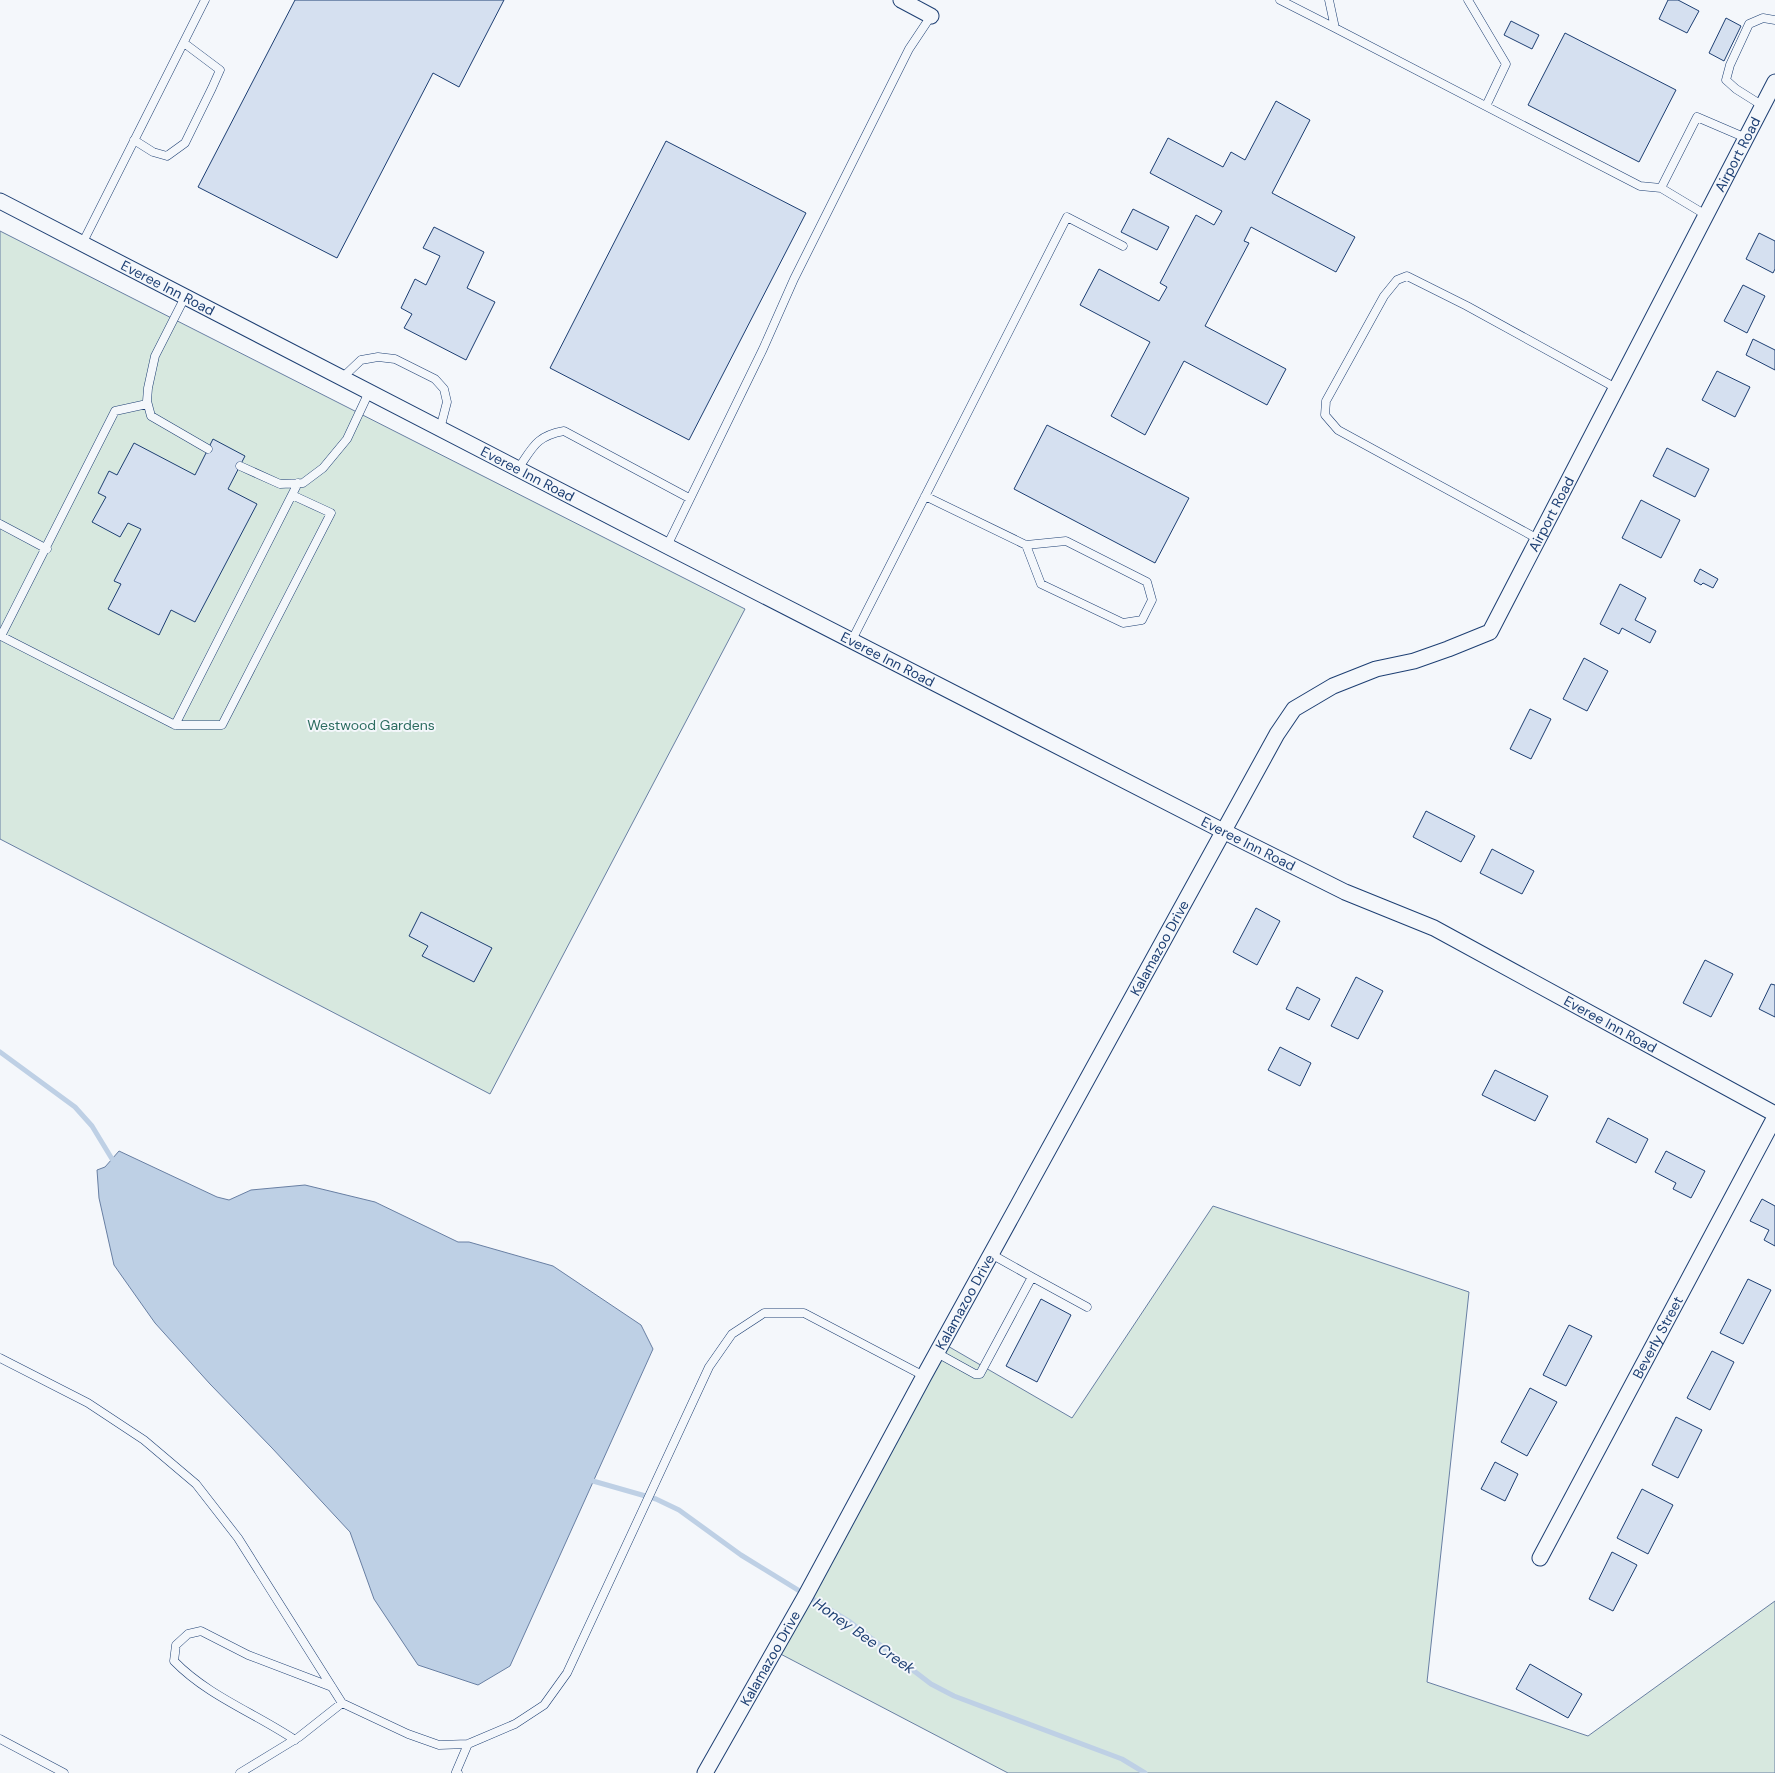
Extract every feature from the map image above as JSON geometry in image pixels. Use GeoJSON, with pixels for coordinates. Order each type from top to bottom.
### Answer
{"type":"FeatureCollection","features":[{"type":"Feature","properties":{"kind":"street"},"geometry":{"type":"LineString","coordinates":[[901,0],[931,16]]}},
{"type":"Feature","properties":{"kind":"street","name":"Airport Road"},"geometry":{"type":"LineString","coordinates":[[1224,831],[1277,734],[1294,709],[1333,686],[1376,669],[1414,661],[1490,632],[1775,82]]}},
{"type":"Feature","properties":{"kind":"street","name":"Everee Inn Road"},"geometry":{"type":"LineString","coordinates":[[0,201],[667,546],[1224,831],[1345,892],[1434,928],[1775,1116]]}},
{"type":"Feature","properties":{"kind":"street","name":"Kalamazoo Drive"},"geometry":{"type":"LineString","coordinates":[[705,1773],[806,1595],[924,1376],[1224,831]]}},
{"type":"Feature","properties":{"kind":"street","name":"Beverly Street"},"geometry":{"type":"LineString","coordinates":[[1540,1558],[1775,1116]]}},
{"type":"Feature","properties":{"kind":"lane"},"geometry":{"type":"LineString","coordinates":[[82,244],[205,0]]}},
{"type":"Feature","properties":{"kind":"lane"},"geometry":{"type":"LineString","coordinates":[[1280,0],[1640,186],[1661,188],[1706,215]]}},
{"type":"Feature","properties":{"kind":"lane"},"geometry":{"type":"LineString","coordinates":[[1329,0],[1335,28]]}},
{"type":"Feature","properties":{"kind":"lane"},"geometry":{"type":"LineString","coordinates":[[1468,0],[1506,64],[1486,106]]}},
{"type":"Feature","properties":{"kind":"lane"},"geometry":{"type":"LineString","coordinates":[[667,546],[763,349],[794,280],[881,105],[909,49],[931,16]]}},
{"type":"Feature","properties":{"kind":"lane"},"geometry":{"type":"LineString","coordinates":[[1763,106],[1736,89],[1726,80],[1730,65],[1749,24],[1763,18],[1775,20]]}},
{"type":"Feature","properties":{"kind":"lane"},"geometry":{"type":"LineString","coordinates":[[134,140],[153,152],[167,156],[185,143],[220,70],[184,43]]}},
{"type":"Feature","properties":{"kind":"lane"},"geometry":{"type":"LineString","coordinates":[[1661,188],[1697,117],[1746,138]]}},
{"type":"Feature","properties":{"kind":"lane"},"geometry":{"type":"LineString","coordinates":[[852,640],[1067,217],[1123,246]]}},
{"type":"Feature","properties":{"kind":"lane"},"geometry":{"type":"LineString","coordinates":[[1538,539],[1338,430],[1325,415],[1326,401],[1384,296],[1397,280],[1408,276],[1616,388]]}},
{"type":"Feature","properties":{"kind":"lane"},"geometry":{"type":"LineString","coordinates":[[185,297],[155,356],[148,388],[147,404],[151,416],[208,449]]}},
{"type":"Feature","properties":{"kind":"lane"},"geometry":{"type":"LineString","coordinates":[[342,378],[361,360],[378,357],[395,359],[435,379],[444,389],[447,402],[440,429]]}},
{"type":"Feature","properties":{"kind":"lane"},"geometry":{"type":"LineString","coordinates":[[240,466],[280,484],[303,483],[323,468],[347,439],[369,392]]}},
{"type":"Feature","properties":{"kind":"lane"},"geometry":{"type":"LineString","coordinates":[[147,404],[115,411],[1,636],[175,725],[222,725],[331,513],[292,495]]}},
{"type":"Feature","properties":{"kind":"lane"},"geometry":{"type":"LineString","coordinates":[[518,469],[535,444],[549,434],[564,431],[690,498]]}},
{"type":"Feature","properties":{"kind":"lane"},"geometry":{"type":"LineString","coordinates":[[175,725],[298,483]]}},
{"type":"Feature","properties":{"kind":"lane"},"geometry":{"type":"LineString","coordinates":[[925,496],[1026,545],[1066,541],[1147,582],[1152,600],[1142,620],[1123,623],[1041,584],[1026,545]]}},
{"type":"Feature","properties":{"kind":"lane"},"geometry":{"type":"LineString","coordinates":[[0,524],[46,549]]}},
{"type":"Feature","properties":{"kind":"lane"},"geometry":{"type":"LineString","coordinates":[[991,1254],[1087,1307]]}},
{"type":"Feature","properties":{"kind":"lane"},"geometry":{"type":"LineString","coordinates":[[937,1353],[975,1374],[980,1374],[1032,1277]]}},
{"type":"Feature","properties":{"kind":"lane"},"geometry":{"type":"LineString","coordinates":[[0,1358],[104,1413],[144,1440],[196,1484],[238,1538],[342,1703],[408,1734],[439,1745],[468,1744],[515,1724],[544,1705],[567,1674],[709,1367],[732,1334],[764,1314],[804,1313],[924,1376]]}},
{"type":"Feature","properties":{"kind":"lane"},"geometry":{"type":"LineString","coordinates":[[295,1740],[270,1723],[213,1693],[186,1674],[174,1661],[176,1645],[188,1634],[201,1631],[248,1655],[332,1687]]}},
{"type":"Feature","properties":{"kind":"lane"},"geometry":{"type":"LineString","coordinates":[[240,1773],[295,1740],[342,1703]]}},
{"type":"Feature","properties":{"kind":"lane"},"geometry":{"type":"LineString","coordinates":[[0,1739],[64,1773]]}},
{"type":"Feature","properties":{"kind":"lane"},"geometry":{"type":"LineString","coordinates":[[458,1773],[456,1772],[468,1744]]}},
{"type":"Feature","properties":{"kind":"green space","name":"Westwood Gardens"},"geometry":{"type":"Polygon","coordinates":[[[0,231],[745,609],[490,1094],[0,839],[0,231]]]}},
{"type":"Feature","properties":{"kind":"green space"},"geometry":{"type":"Polygon","coordinates":[[[1213,1206],[1469,1292],[1427,1682],[1588,1736],[1775,1601],[1775,1773],[1008,1773],[771,1649],[946,1345],[1072,1418],[1213,1206]]]}},
{"type":"Feature","properties":{"kind":"water"},"geometry":{"type":"Polygon","coordinates":[[[119,1151],[217,1197],[229,1200],[251,1190],[305,1185],[375,1202],[458,1242],[469,1242],[553,1266],[641,1325],[653,1349],[510,1666],[478,1685],[418,1665],[374,1599],[350,1532],[155,1323],[114,1265],[99,1198],[97,1170],[105,1167],[119,1151]]]}},
{"type":"Feature","properties":{"kind":"building"},"geometry":{"type":"Polygon","coordinates":[[[295,0],[504,0],[459,87],[433,73],[337,258],[198,187],[295,0]]]}},
{"type":"Feature","properties":{"kind":"building"},"geometry":{"type":"Polygon","coordinates":[[[1668,0],[1678,0],[1699,11],[1687,33],[1659,19],[1668,0]]]}},
{"type":"Feature","properties":{"kind":"building"},"geometry":{"type":"Polygon","coordinates":[[[1726,18],[1741,26],[1724,61],[1709,53],[1726,18]]]}},
{"type":"Feature","properties":{"kind":"building"},"geometry":{"type":"Polygon","coordinates":[[[1511,21],[1539,35],[1532,49],[1504,35],[1511,21]]]}},
{"type":"Feature","properties":{"kind":"building"},"geometry":{"type":"Polygon","coordinates":[[[1565,33],[1676,90],[1639,162],[1528,105],[1565,33]]]}},
{"type":"Feature","properties":{"kind":"building"},"geometry":{"type":"Polygon","coordinates":[[[1276,101],[1310,120],[1272,193],[1355,237],[1336,272],[1251,227],[1244,241],[1249,243],[1205,326],[1286,369],[1267,405],[1184,361],[1145,435],[1111,416],[1150,342],[1080,305],[1099,269],[1159,301],[1167,287],[1160,283],[1196,215],[1214,225],[1222,211],[1150,173],[1168,138],[1223,167],[1231,152],[1245,160],[1276,101]]]}},
{"type":"Feature","properties":{"kind":"building"},"geometry":{"type":"Polygon","coordinates":[[[666,141],[806,213],[689,440],[550,368],[666,141]]]}},
{"type":"Feature","properties":{"kind":"building"},"geometry":{"type":"Polygon","coordinates":[[[1133,209],[1169,227],[1157,250],[1121,232],[1133,209]]]}},
{"type":"Feature","properties":{"kind":"building"},"geometry":{"type":"Polygon","coordinates":[[[434,227],[484,252],[467,288],[495,302],[466,360],[404,328],[412,314],[401,308],[415,279],[426,285],[440,256],[423,248],[434,227]]]}},
{"type":"Feature","properties":{"kind":"building"},"geometry":{"type":"Polygon","coordinates":[[[1759,233],[1775,241],[1775,269],[1773,273],[1746,259],[1759,233]]]}},
{"type":"Feature","properties":{"kind":"building"},"geometry":{"type":"Polygon","coordinates":[[[1743,285],[1765,296],[1747,333],[1724,321],[1743,285]]]}},
{"type":"Feature","properties":{"kind":"building"},"geometry":{"type":"Polygon","coordinates":[[[1753,339],[1775,350],[1775,370],[1746,355],[1753,339]]]}},
{"type":"Feature","properties":{"kind":"building"},"geometry":{"type":"Polygon","coordinates":[[[1717,371],[1750,387],[1735,417],[1702,400],[1717,371]]]}},
{"type":"Feature","properties":{"kind":"building"},"geometry":{"type":"Polygon","coordinates":[[[1047,425],[1189,498],[1155,563],[1014,489],[1047,425]]]}},
{"type":"Feature","properties":{"kind":"building"},"geometry":{"type":"Polygon","coordinates":[[[213,439],[245,456],[228,489],[257,504],[195,622],[171,610],[159,635],[108,609],[121,584],[114,581],[141,529],[128,523],[120,537],[92,522],[106,497],[98,493],[109,471],[117,475],[134,443],[195,475],[213,439]]]}},
{"type":"Feature","properties":{"kind":"building"},"geometry":{"type":"Polygon","coordinates":[[[1667,448],[1709,469],[1695,497],[1653,476],[1667,448]]]}},
{"type":"Feature","properties":{"kind":"building"},"geometry":{"type":"Polygon","coordinates":[[[1641,500],[1680,520],[1661,558],[1622,538],[1641,500]]]}},
{"type":"Feature","properties":{"kind":"building"},"geometry":{"type":"Polygon","coordinates":[[[1700,569],[1718,579],[1713,588],[1694,581],[1700,569]]]}},
{"type":"Feature","properties":{"kind":"building"},"geometry":{"type":"Polygon","coordinates":[[[1620,584],[1646,598],[1635,620],[1656,631],[1650,643],[1622,628],[1619,634],[1600,624],[1620,584]]]}},
{"type":"Feature","properties":{"kind":"building"},"geometry":{"type":"Polygon","coordinates":[[[1584,658],[1608,671],[1587,711],[1563,699],[1584,658]]]}},
{"type":"Feature","properties":{"kind":"building"},"geometry":{"type":"Polygon","coordinates":[[[1530,709],[1551,719],[1531,759],[1510,749],[1530,709]]]}},
{"type":"Feature","properties":{"kind":"building"},"geometry":{"type":"Polygon","coordinates":[[[1426,811],[1475,836],[1461,862],[1413,837],[1426,811]]]}},
{"type":"Feature","properties":{"kind":"building"},"geometry":{"type":"Polygon","coordinates":[[[1492,849],[1534,871],[1522,894],[1480,873],[1492,849]]]}},
{"type":"Feature","properties":{"kind":"building"},"geometry":{"type":"Polygon","coordinates":[[[1256,908],[1280,921],[1257,965],[1233,952],[1256,908]]]}},
{"type":"Feature","properties":{"kind":"building"},"geometry":{"type":"Polygon","coordinates":[[[421,912],[492,948],[474,982],[422,956],[428,946],[409,936],[421,912]]]}},
{"type":"Feature","properties":{"kind":"building"},"geometry":{"type":"Polygon","coordinates":[[[1705,960],[1733,974],[1711,1017],[1683,1003],[1705,960]]]}},
{"type":"Feature","properties":{"kind":"building"},"geometry":{"type":"Polygon","coordinates":[[[1356,977],[1383,991],[1358,1039],[1331,1026],[1356,977]]]}},
{"type":"Feature","properties":{"kind":"building"},"geometry":{"type":"Polygon","coordinates":[[[1771,984],[1775,985],[1775,1017],[1759,1009],[1771,984]]]}},
{"type":"Feature","properties":{"kind":"building"},"geometry":{"type":"Polygon","coordinates":[[[1297,987],[1320,999],[1309,1020],[1286,1009],[1297,987]]]}},
{"type":"Feature","properties":{"kind":"building"},"geometry":{"type":"Polygon","coordinates":[[[1280,1047],[1311,1063],[1300,1086],[1268,1070],[1280,1047]]]}},
{"type":"Feature","properties":{"kind":"building"},"geometry":{"type":"Polygon","coordinates":[[[1495,1070],[1548,1096],[1535,1121],[1482,1095],[1495,1070]]]}},
{"type":"Feature","properties":{"kind":"building"},"geometry":{"type":"Polygon","coordinates":[[[1608,1118],[1648,1139],[1636,1163],[1596,1142],[1608,1118]]]}},
{"type":"Feature","properties":{"kind":"building"},"geometry":{"type":"Polygon","coordinates":[[[1666,1151],[1705,1171],[1691,1198],[1673,1189],[1676,1183],[1655,1172],[1666,1151]]]}},
{"type":"Feature","properties":{"kind":"building"},"geometry":{"type":"Polygon","coordinates":[[[1762,1199],[1775,1206],[1775,1246],[1764,1240],[1769,1230],[1750,1221],[1762,1199]]]}},
{"type":"Feature","properties":{"kind":"building"},"geometry":{"type":"Polygon","coordinates":[[[1748,1279],[1771,1290],[1743,1344],[1720,1333],[1748,1279]]]}},
{"type":"Feature","properties":{"kind":"building"},"geometry":{"type":"Polygon","coordinates":[[[1041,1299],[1071,1315],[1037,1382],[1006,1366],[1041,1299]]]}},
{"type":"Feature","properties":{"kind":"building"},"geometry":{"type":"Polygon","coordinates":[[[1569,1325],[1592,1336],[1566,1386],[1543,1375],[1569,1325]]]}},
{"type":"Feature","properties":{"kind":"building"},"geometry":{"type":"Polygon","coordinates":[[[1712,1351],[1734,1362],[1710,1410],[1687,1398],[1712,1351]]]}},
{"type":"Feature","properties":{"kind":"building"},"geometry":{"type":"Polygon","coordinates":[[[1530,1388],[1557,1402],[1527,1456],[1501,1442],[1530,1388]]]}},
{"type":"Feature","properties":{"kind":"building"},"geometry":{"type":"Polygon","coordinates":[[[1676,1417],[1702,1430],[1678,1478],[1652,1465],[1676,1417]]]}},
{"type":"Feature","properties":{"kind":"building"},"geometry":{"type":"Polygon","coordinates":[[[1495,1462],[1518,1474],[1505,1501],[1481,1489],[1495,1462]]]}},
{"type":"Feature","properties":{"kind":"building"},"geometry":{"type":"Polygon","coordinates":[[[1642,1489],[1673,1505],[1648,1554],[1617,1538],[1642,1489]]]}},
{"type":"Feature","properties":{"kind":"building"},"geometry":{"type":"Polygon","coordinates":[[[1612,1552],[1637,1565],[1613,1611],[1589,1599],[1612,1552]]]}},
{"type":"Feature","properties":{"kind":"building"},"geometry":{"type":"Polygon","coordinates":[[[1530,1664],[1582,1694],[1568,1718],[1516,1689],[1530,1664]]]}},
{"type":"Feature","properties":{"kind":"waterway","name":"Honey Bee Creek"},"geometry":{"type":"LineString","coordinates":[[0,1052],[75,1107],[92,1126],[112,1159]]}},
{"type":"Feature","properties":{"kind":"waterway","name":"Honey Bee Creek"},"geometry":{"type":"LineString","coordinates":[[593,1481],[656,1499],[679,1510],[741,1555],[850,1622],[931,1684],[954,1696],[1122,1759],[1145,1773]]}}]}
